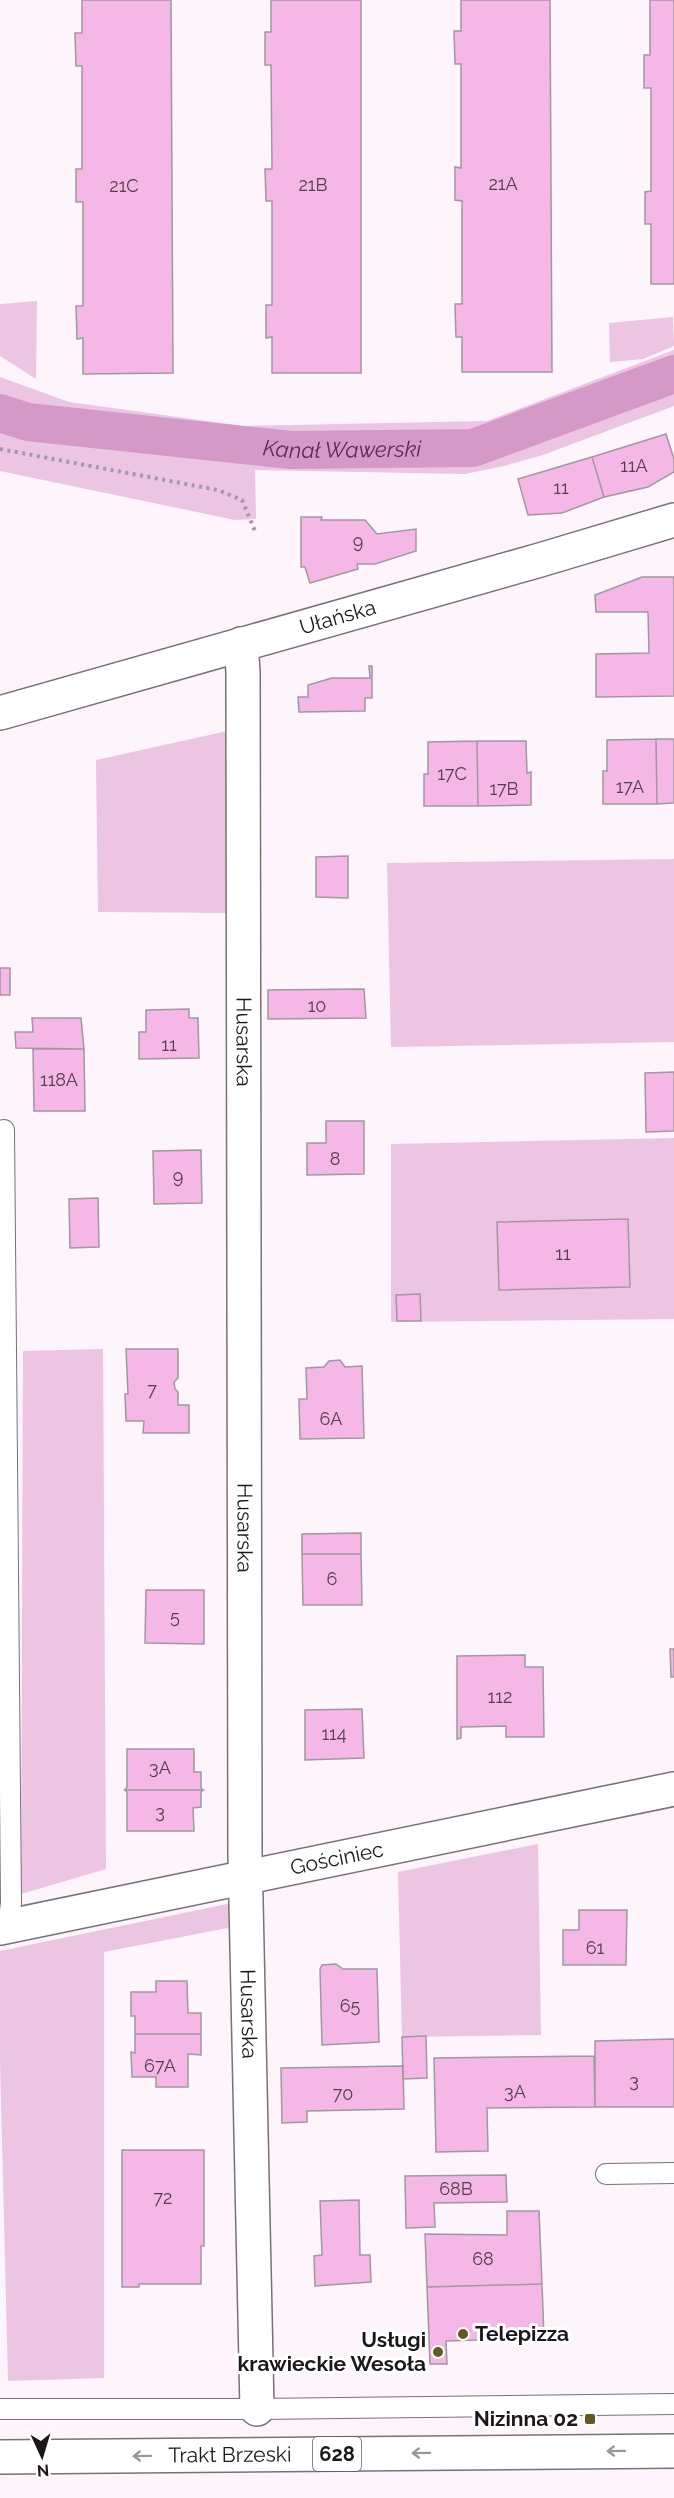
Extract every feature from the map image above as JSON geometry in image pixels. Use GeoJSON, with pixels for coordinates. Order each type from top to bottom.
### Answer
{"type":"FeatureCollection","features":[{"type":"Feature","properties":{"kind":"street","name":"Ułańska"},"geometry":{"type":"LineString","coordinates":[[0,713],[674,520]]}},
{"type":"Feature","properties":{"kind":"street","name":"Husarska"},"geometry":{"type":"LineString","coordinates":[[241,644],[243,672],[246,1878],[257,2409]]}},
{"type":"Feature","properties":{"kind":"street","name":"Gościniec"},"geometry":{"type":"LineString","coordinates":[[4,1927],[674,1789]]}},
{"type":"Feature","properties":{"kind":"street","name":"Trakt Brzeski"},"geometry":{"type":"LineString","coordinates":[[0,2457],[674,2451]]}},
{"type":"Feature","properties":{"kind":"lane"},"geometry":{"type":"LineString","coordinates":[[4,1130],[11,1903],[4,1927]]}},
{"type":"Feature","properties":{"kind":"lane"},"geometry":{"type":"LineString","coordinates":[[606,2174],[674,2173]]}},
{"type":"Feature","properties":{"kind":"lane"},"geometry":{"type":"LineString","coordinates":[[0,2409],[257,2409],[674,2404]]}},
{"type":"Feature","properties":{"kind":"path"},"geometry":{"type":"LineString","coordinates":[[0,449],[219,490],[242,500],[255,531]]}},
{"type":"Feature","properties":{"kind":"shaded area"},"geometry":{"type":"Polygon","coordinates":[[[37,301],[36,379],[0,356],[0,304],[37,301]]]}},
{"type":"Feature","properties":{"kind":"shaded area"},"geometry":{"type":"Polygon","coordinates":[[[673,317],[674,346],[643,359],[610,362],[609,323],[673,317]]]}},
{"type":"Feature","properties":{"kind":"shaded area"},"geometry":{"type":"Polygon","coordinates":[[[674,350],[674,406],[543,455],[465,474],[255,470],[256,519],[235,520],[0,471],[0,377],[69,402],[243,426],[487,421],[674,350]]]}},
{"type":"Feature","properties":{"kind":"shaded area"},"geometry":{"type":"Polygon","coordinates":[[[232,730],[232,913],[98,912],[96,760],[232,730]]]}},
{"type":"Feature","properties":{"kind":"shaded area"},"geometry":{"type":"Polygon","coordinates":[[[674,859],[674,1042],[391,1047],[387,863],[674,859]]]}},
{"type":"Feature","properties":{"kind":"shaded area"},"geometry":{"type":"Polygon","coordinates":[[[674,1138],[674,1319],[391,1322],[391,1144],[674,1138]]]}},
{"type":"Feature","properties":{"kind":"shaded area"},"geometry":{"type":"Polygon","coordinates":[[[103,1349],[106,1869],[21,1894],[23,1351],[103,1349]]]}},
{"type":"Feature","properties":{"kind":"shaded area"},"geometry":{"type":"Polygon","coordinates":[[[538,1844],[541,2035],[402,2037],[398,1872],[538,1844]]]}},
{"type":"Feature","properties":{"kind":"shaded area"},"geometry":{"type":"Polygon","coordinates":[[[237,1902],[238,1926],[104,1952],[104,2378],[8,2381],[0,2060],[0,1951],[237,1902]]]}},
{"type":"Feature","properties":{"kind":"building"},"geometry":{"type":"Polygon","coordinates":[[[82,0],[171,0],[173,373],[83,374],[83,338],[77,339],[76,306],[83,306],[83,202],[76,202],[76,169],[82,169],[82,66],[76,66],[75,33],[82,33],[82,0]]]}},
{"type":"Feature","properties":{"kind":"building"},"geometry":{"type":"Polygon","coordinates":[[[271,0],[361,0],[361,373],[272,373],[272,337],[266,338],[266,305],[272,305],[272,201],[266,201],[265,169],[272,169],[271,65],[265,65],[265,32],[271,32],[271,0]]]}},
{"type":"Feature","properties":{"kind":"building"},"geometry":{"type":"Polygon","coordinates":[[[461,0],[550,0],[552,372],[462,372],[462,337],[456,337],[455,304],[462,304],[462,201],[455,200],[455,167],[461,168],[461,64],[455,64],[454,31],[461,31],[461,0]]]}},
{"type":"Feature","properties":{"kind":"building"},"geometry":{"type":"Polygon","coordinates":[[[650,0],[674,0],[674,284],[651,284],[651,224],[645,224],[645,192],[651,191],[651,88],[644,88],[644,55],[650,55],[650,0]]]}},
{"type":"Feature","properties":{"kind":"building"},"geometry":{"type":"Polygon","coordinates":[[[666,434],[674,459],[674,472],[648,487],[604,497],[592,457],[666,434]]]}},
{"type":"Feature","properties":{"kind":"building"},"geometry":{"type":"Polygon","coordinates":[[[592,457],[604,497],[562,513],[528,515],[518,479],[592,457]]]}},
{"type":"Feature","properties":{"kind":"building"},"geometry":{"type":"Polygon","coordinates":[[[301,517],[322,517],[321,520],[365,520],[377,534],[416,529],[416,551],[375,564],[357,564],[358,569],[310,583],[305,567],[301,567],[301,517]]]}},
{"type":"Feature","properties":{"kind":"building"},"geometry":{"type":"Polygon","coordinates":[[[642,577],[674,577],[674,696],[596,697],[596,654],[649,653],[648,612],[596,612],[595,595],[642,577]]]}},
{"type":"Feature","properties":{"kind":"building"},"geometry":{"type":"Polygon","coordinates":[[[369,666],[372,666],[372,698],[365,698],[365,711],[299,712],[298,697],[308,697],[308,685],[332,678],[370,678],[369,666]]]}},
{"type":"Feature","properties":{"kind":"building"},"geometry":{"type":"Polygon","coordinates":[[[656,739],[657,804],[603,804],[603,771],[607,771],[607,740],[656,739]]]}},
{"type":"Feature","properties":{"kind":"building"},"geometry":{"type":"Polygon","coordinates":[[[656,739],[674,739],[674,803],[657,804],[656,739]]]}},
{"type":"Feature","properties":{"kind":"building"},"geometry":{"type":"Polygon","coordinates":[[[477,741],[526,741],[527,773],[531,772],[531,805],[478,806],[477,741]]]}},
{"type":"Feature","properties":{"kind":"building"},"geometry":{"type":"Polygon","coordinates":[[[477,741],[478,806],[424,806],[424,774],[428,774],[428,742],[477,741]]]}},
{"type":"Feature","properties":{"kind":"building"},"geometry":{"type":"Polygon","coordinates":[[[348,856],[348,898],[316,897],[316,857],[348,856]]]}},
{"type":"Feature","properties":{"kind":"building"},"geometry":{"type":"Polygon","coordinates":[[[0,968],[10,968],[10,995],[0,995],[0,968]]]}},
{"type":"Feature","properties":{"kind":"building"},"geometry":{"type":"Polygon","coordinates":[[[364,989],[366,1018],[268,1019],[268,990],[364,989]]]}},
{"type":"Feature","properties":{"kind":"building"},"geometry":{"type":"Polygon","coordinates":[[[189,1009],[189,1018],[198,1018],[199,1058],[139,1059],[139,1032],[146,1032],[146,1010],[189,1009]]]}},
{"type":"Feature","properties":{"kind":"building"},"geometry":{"type":"Polygon","coordinates":[[[32,1018],[81,1018],[84,1049],[16,1048],[15,1032],[33,1032],[32,1018]]]}},
{"type":"Feature","properties":{"kind":"building"},"geometry":{"type":"Polygon","coordinates":[[[33,1049],[84,1049],[85,1111],[34,1111],[33,1049]]]}},
{"type":"Feature","properties":{"kind":"building"},"geometry":{"type":"Polygon","coordinates":[[[674,1072],[674,1131],[646,1132],[645,1073],[674,1072]]]}},
{"type":"Feature","properties":{"kind":"building"},"geometry":{"type":"Polygon","coordinates":[[[326,1121],[364,1121],[364,1174],[307,1175],[307,1143],[326,1143],[326,1121]]]}},
{"type":"Feature","properties":{"kind":"building"},"geometry":{"type":"Polygon","coordinates":[[[201,1150],[202,1203],[154,1204],[153,1151],[201,1150]]]}},
{"type":"Feature","properties":{"kind":"building"},"geometry":{"type":"Polygon","coordinates":[[[98,1198],[99,1247],[70,1248],[69,1199],[98,1198]]]}},
{"type":"Feature","properties":{"kind":"building"},"geometry":{"type":"Polygon","coordinates":[[[628,1219],[630,1287],[499,1290],[497,1222],[628,1219]]]}},
{"type":"Feature","properties":{"kind":"building"},"geometry":{"type":"Polygon","coordinates":[[[420,1294],[421,1321],[397,1321],[396,1295],[420,1294]]]}},
{"type":"Feature","properties":{"kind":"building"},"geometry":{"type":"Polygon","coordinates":[[[126,1349],[178,1349],[178,1378],[174,1382],[178,1392],[178,1405],[189,1405],[189,1433],[143,1433],[144,1421],[126,1421],[125,1394],[128,1394],[126,1349]]]}},
{"type":"Feature","properties":{"kind":"building"},"geometry":{"type":"Polygon","coordinates":[[[340,1360],[345,1367],[362,1366],[364,1438],[300,1439],[299,1399],[307,1399],[306,1368],[324,1367],[329,1361],[340,1360]]]}},
{"type":"Feature","properties":{"kind":"building"},"geometry":{"type":"Polygon","coordinates":[[[361,1533],[361,1554],[302,1554],[302,1534],[361,1533]]]}},
{"type":"Feature","properties":{"kind":"building"},"geometry":{"type":"Polygon","coordinates":[[[302,1554],[361,1554],[362,1605],[303,1605],[302,1554]]]}},
{"type":"Feature","properties":{"kind":"building"},"geometry":{"type":"Polygon","coordinates":[[[146,1590],[204,1590],[204,1644],[145,1643],[146,1590]]]}},
{"type":"Feature","properties":{"kind":"building"},"geometry":{"type":"Polygon","coordinates":[[[670,1649],[674,1649],[674,1677],[671,1677],[670,1649]]]}},
{"type":"Feature","properties":{"kind":"building"},"geometry":{"type":"Polygon","coordinates":[[[525,1655],[525,1667],[543,1667],[544,1737],[506,1737],[506,1726],[461,1727],[461,1738],[457,1739],[457,1656],[525,1655]]]}},
{"type":"Feature","properties":{"kind":"building"},"geometry":{"type":"Polygon","coordinates":[[[362,1709],[364,1758],[305,1760],[305,1710],[362,1709]]]}},
{"type":"Feature","properties":{"kind":"building"},"geometry":{"type":"Polygon","coordinates":[[[127,1749],[194,1749],[194,1772],[201,1772],[203,1790],[125,1790],[127,1787],[127,1749]]]}},
{"type":"Feature","properties":{"kind":"building"},"geometry":{"type":"Polygon","coordinates":[[[125,1790],[203,1790],[201,1807],[193,1808],[194,1831],[127,1831],[127,1792],[125,1790]]]}},
{"type":"Feature","properties":{"kind":"building"},"geometry":{"type":"Polygon","coordinates":[[[579,1910],[627,1910],[626,1965],[563,1965],[563,1930],[579,1930],[579,1910]]]}},
{"type":"Feature","properties":{"kind":"building"},"geometry":{"type":"Polygon","coordinates":[[[336,1964],[343,1969],[377,1969],[379,2042],[322,2045],[320,1969],[322,1965],[336,1964]]]}},
{"type":"Feature","properties":{"kind":"building"},"geometry":{"type":"Polygon","coordinates":[[[156,1981],[187,1981],[188,2013],[201,2013],[201,2034],[135,2034],[135,2016],[131,2016],[131,1992],[156,1992],[156,1981]]]}},
{"type":"Feature","properties":{"kind":"building"},"geometry":{"type":"Polygon","coordinates":[[[135,2034],[201,2034],[201,2055],[188,2054],[188,2087],[156,2087],[156,2077],[132,2077],[131,2052],[135,2053],[135,2034]]]}},
{"type":"Feature","properties":{"kind":"building"},"geometry":{"type":"Polygon","coordinates":[[[426,2036],[427,2078],[403,2079],[402,2037],[426,2036]]]}},
{"type":"Feature","properties":{"kind":"building"},"geometry":{"type":"Polygon","coordinates":[[[674,2039],[674,2107],[595,2107],[595,2041],[674,2039]]]}},
{"type":"Feature","properties":{"kind":"building"},"geometry":{"type":"Polygon","coordinates":[[[594,2056],[595,2107],[487,2108],[488,2151],[436,2152],[434,2058],[594,2056]]]}},
{"type":"Feature","properties":{"kind":"building"},"geometry":{"type":"Polygon","coordinates":[[[403,2066],[404,2109],[307,2111],[307,2122],[282,2123],[281,2068],[403,2066]]]}},
{"type":"Feature","properties":{"kind":"building"},"geometry":{"type":"Polygon","coordinates":[[[122,2150],[204,2150],[204,2246],[201,2246],[201,2284],[139,2284],[139,2287],[122,2287],[122,2150]]]}},
{"type":"Feature","properties":{"kind":"building"},"geometry":{"type":"Polygon","coordinates":[[[506,2175],[507,2202],[434,2203],[435,2227],[406,2228],[405,2176],[506,2175]]]}},
{"type":"Feature","properties":{"kind":"building"},"geometry":{"type":"Polygon","coordinates":[[[359,2200],[360,2255],[370,2255],[371,2282],[315,2286],[314,2256],[322,2255],[320,2201],[359,2200]]]}},
{"type":"Feature","properties":{"kind":"building"},"geometry":{"type":"Polygon","coordinates":[[[507,2211],[539,2211],[542,2284],[427,2287],[425,2234],[507,2235],[507,2211]]]}},
{"type":"Feature","properties":{"kind":"building"},"geometry":{"type":"Polygon","coordinates":[[[542,2284],[544,2338],[446,2341],[447,2364],[430,2364],[427,2287],[542,2284]]]}},
{"type":"Feature","properties":{"kind":"waterway","name":"Kanał Wawerski"},"geometry":{"type":"LineString","coordinates":[[0,413],[28,422],[291,450],[473,448],[674,374]]}},
{"type":"Feature","properties":{"kind":"place","name":"Telepizza"},"geometry":{"type":"Point","coordinates":[463,2334]}},
{"type":"Feature","properties":{"kind":"place","name":"Usługi krawieckie Wesoła"},"geometry":{"type":"Point","coordinates":[438,2352]}},
{"type":"Feature","properties":{"kind":"place","name":"Nizinna 02"},"geometry":{"type":"Point","coordinates":[590,2419]}}]}
